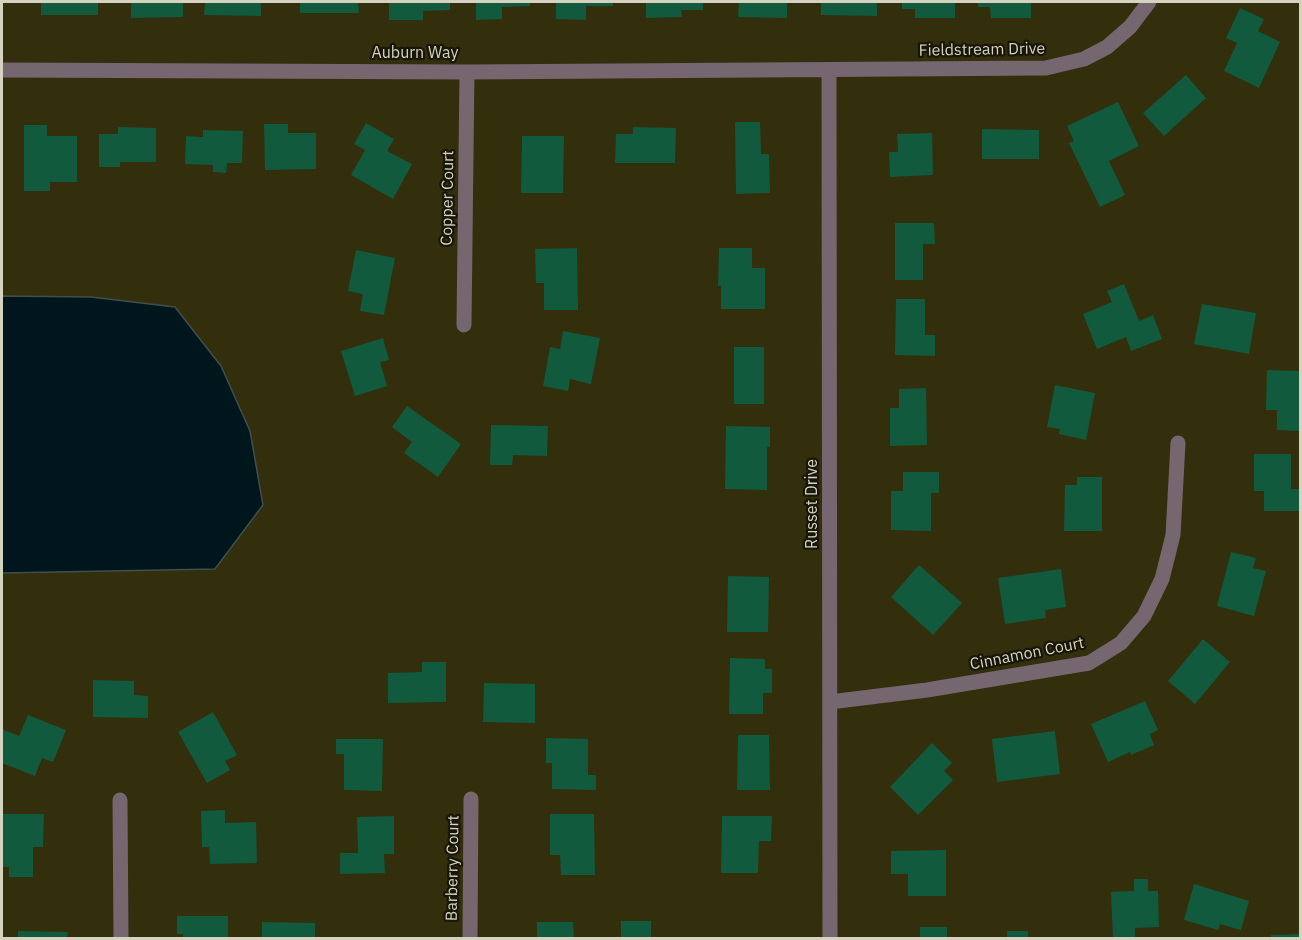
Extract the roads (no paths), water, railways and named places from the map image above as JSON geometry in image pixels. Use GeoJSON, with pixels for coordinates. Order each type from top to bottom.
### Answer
{"type":"FeatureCollection","features":[{"type":"Feature","properties":{"kind":"street","name":"Fieldstream Drive"},"geometry":{"type":"LineString","coordinates":[[829,70],[1046,68],[1084,59],[1107,47],[1130,27],[1149,2]]}},
{"type":"Feature","properties":{"kind":"street","name":"Auburn Way"},"geometry":{"type":"LineString","coordinates":[[2,70],[467,72],[829,70]]}},
{"type":"Feature","properties":{"kind":"street","name":"Russet Drive"},"geometry":{"type":"LineString","coordinates":[[829,70],[830,939]]}},
{"type":"Feature","properties":{"kind":"street","name":"Copper Court"},"geometry":{"type":"LineString","coordinates":[[464,325],[467,72]]}},
{"type":"Feature","properties":{"kind":"street","name":"Cinnamon Court"},"geometry":{"type":"LineString","coordinates":[[830,702],[927,690],[1089,663],[1121,643],[1144,616],[1162,579],[1173,535],[1178,443]]}},
{"type":"Feature","properties":{"kind":"street","name":"Barberry Court"},"geometry":{"type":"LineString","coordinates":[[470,939],[471,799]]}},
{"type":"Feature","properties":{"kind":"street"},"geometry":{"type":"LineString","coordinates":[[120,800],[121,939]]}},
{"type":"Feature","properties":{"kind":"water"},"geometry":{"type":"Polygon","coordinates":[[[2,296],[91,297],[175,307],[221,366],[250,431],[263,505],[215,569],[2,573],[2,296]]]}}]}
